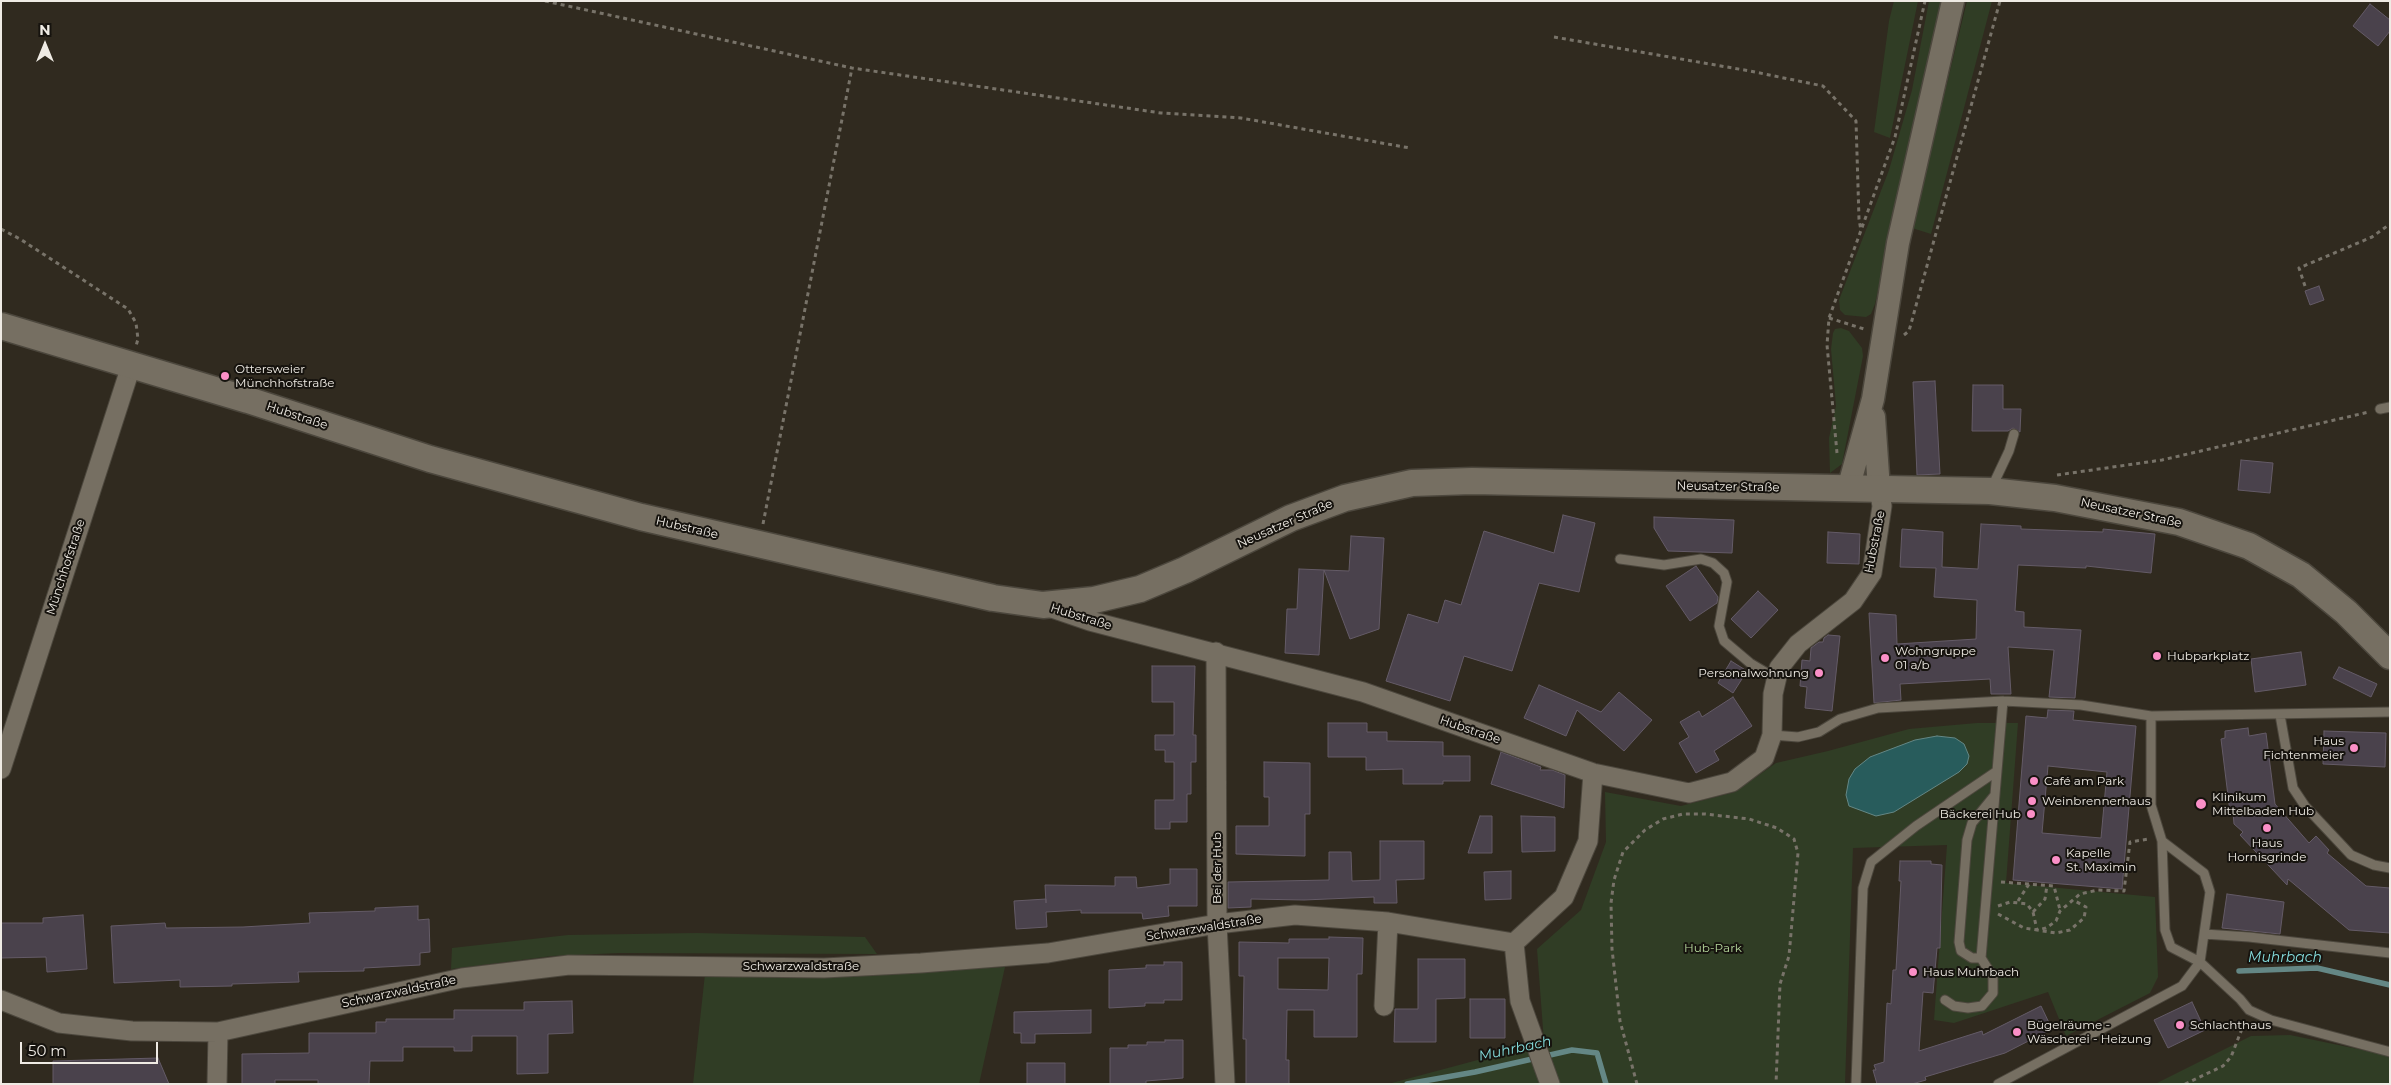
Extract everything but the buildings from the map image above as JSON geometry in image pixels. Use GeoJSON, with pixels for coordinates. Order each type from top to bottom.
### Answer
{"type":"FeatureCollection","features":[{"type":"Feature","properties":{"kind":"main road","name":"Hubstraße"},"geometry":{"type":"LineString","coordinates":[[1,326],[440,462],[641,517],[992,598],[1043,605]]}},
{"type":"Feature","properties":{"kind":"main road","name":"Neusatzer Straße"},"geometry":{"type":"LineString","coordinates":[[1043,605],[1094,600],[1140,588],[1185,570],[1290,518],[1345,498],[1412,484],[1482,482],[1990,491],[2055,498],[2180,522],[2249,546],[2301,575],[2346,612],[2390,656]]}},
{"type":"Feature","properties":{"kind":"street","name":"Hubstraße"},"geometry":{"type":"LineString","coordinates":[[1848,489],[1872,399],[1906,206],[1952,1]]}},
{"type":"Feature","properties":{"kind":"street","name":"Münchhofstraße"},"geometry":{"type":"LineString","coordinates":[[1,769],[131,366]]}},
{"type":"Feature","properties":{"kind":"street","name":"Hubstraße"},"geometry":{"type":"LineString","coordinates":[[1043,605],[1090,621],[1216,652],[1363,692],[1593,773],[1689,793],[1732,782],[1764,758],[1772,735],[1773,694],[1779,668],[1798,644],[1853,601],[1872,573],[1881,514],[1872,399]]}},
{"type":"Feature","properties":{"kind":"street","name":"Bei der Hub"},"geometry":{"type":"LineString","coordinates":[[1216,652],[1217,924],[1225,1084]]}},
{"type":"Feature","properties":{"kind":"street"},"geometry":{"type":"LineString","coordinates":[[1549,1079],[1520,1001],[1514,944],[1564,897],[1588,841],[1593,773]]}},
{"type":"Feature","properties":{"kind":"street","name":"Schwarzwaldstraße"},"geometry":{"type":"LineString","coordinates":[[1,1000],[59,1023],[132,1032],[218,1032],[462,978],[569,965],[824,968],[921,963],[1048,953],[1217,924],[1295,914],[1388,922],[1514,944]]}},
{"type":"Feature","properties":{"kind":"street"},"geometry":{"type":"LineString","coordinates":[[1384,1006],[1388,922]]}},
{"type":"Feature","properties":{"kind":"street"},"geometry":{"type":"LineString","coordinates":[[218,1032],[218,1084]]}},
{"type":"Feature","properties":{"kind":"lane"},"geometry":{"type":"LineString","coordinates":[[2380,409],[2390,407]]}},
{"type":"Feature","properties":{"kind":"lane"},"geometry":{"type":"LineString","coordinates":[[1990,491],[1999,475],[2014,434]]}},
{"type":"Feature","properties":{"kind":"lane"},"geometry":{"type":"LineString","coordinates":[[1620,559],[1664,565],[1701,559],[1713,563],[1724,573],[1727,582],[1719,626],[1724,641],[1750,663],[1777,679]]}},
{"type":"Feature","properties":{"kind":"lane"},"geometry":{"type":"LineString","coordinates":[[1772,735],[1798,737],[1819,732],[1840,719],[1878,708],[2003,701],[2081,705],[2151,716],[2239,713],[2280,715],[2390,712]]}},
{"type":"Feature","properties":{"kind":"lane"},"geometry":{"type":"LineString","coordinates":[[1944,1000],[1954,1006],[1968,1008],[1982,1006],[1993,993],[1993,977],[1981,958],[2003,701]]}},
{"type":"Feature","properties":{"kind":"lane"},"geometry":{"type":"LineString","coordinates":[[2280,715],[2293,788],[2305,806],[2351,855],[2374,865],[2390,868]]}},
{"type":"Feature","properties":{"kind":"lane"},"geometry":{"type":"LineString","coordinates":[[2151,716],[2151,805],[2161,839],[2165,930],[2171,947],[2200,962],[2240,999],[2249,1010],[2271,1020],[2390,1052]]}},
{"type":"Feature","properties":{"kind":"lane"},"geometry":{"type":"LineString","coordinates":[[1856,1084],[1863,888],[1871,862],[1916,826],[1997,771]]}},
{"type":"Feature","properties":{"kind":"lane"},"geometry":{"type":"LineString","coordinates":[[1981,958],[1972,958],[1961,951],[1959,942],[1967,840],[1972,823],[1994,796]]}},
{"type":"Feature","properties":{"kind":"lane"},"geometry":{"type":"LineString","coordinates":[[1998,1084],[2167,996],[2182,986],[2200,962],[2210,892],[2204,873],[2161,839]]}},
{"type":"Feature","properties":{"kind":"lane"},"geometry":{"type":"LineString","coordinates":[[2204,934],[2249,937],[2390,953]]}},
{"type":"Feature","properties":{"kind":"path"},"geometry":{"type":"LineString","coordinates":[[545,1],[852,68],[1162,113],[1241,118],[1410,148]]}},
{"type":"Feature","properties":{"kind":"path"},"geometry":{"type":"LineString","coordinates":[[1838,456],[1827,345],[1829,318],[1895,137],[1925,1]]}},
{"type":"Feature","properties":{"kind":"path"},"geometry":{"type":"LineString","coordinates":[[1829,318],[1882,334],[1900,337],[1909,331],[2000,1]]}},
{"type":"Feature","properties":{"kind":"path"},"geometry":{"type":"LineString","coordinates":[[1554,38],[1750,71],[1823,86],[1856,122],[1859,219],[1862,231]]}},
{"type":"Feature","properties":{"kind":"path"},"geometry":{"type":"LineString","coordinates":[[759,544],[852,68]]}},
{"type":"Feature","properties":{"kind":"path"},"geometry":{"type":"LineString","coordinates":[[2305,286],[2299,268],[2372,237],[2390,224]]}},
{"type":"Feature","properties":{"kind":"path"},"geometry":{"type":"LineString","coordinates":[[1,229],[114,298],[128,309],[136,323],[138,339],[131,366]]}},
{"type":"Feature","properties":{"kind":"path"},"geometry":{"type":"LineString","coordinates":[[2052,475],[2162,460],[2380,409]]}},
{"type":"Feature","properties":{"kind":"path"},"geometry":{"type":"LineString","coordinates":[[1637,1084],[1620,1021],[1613,958],[1611,903],[1614,880],[1623,852],[1646,830],[1663,819],[1683,814],[1705,814],[1749,819],[1777,828],[1794,839],[1798,853],[1789,956],[1780,984],[1776,1084]]}},
{"type":"Feature","properties":{"kind":"path"},"geometry":{"type":"LineString","coordinates":[[2038,930],[2046,928],[2056,921],[2060,911],[2066,904],[2086,892],[2098,890],[2124,891],[2130,842],[2161,839]]}},
{"type":"Feature","properties":{"kind":"path"},"geometry":{"type":"LineString","coordinates":[[1988,880],[2054,886],[2060,911]]}},
{"type":"Feature","properties":{"kind":"path"},"geometry":{"type":"LineString","coordinates":[[2018,902],[2029,884]]}},
{"type":"Feature","properties":{"kind":"path"},"geometry":{"type":"LineString","coordinates":[[2033,912],[2045,899],[2046,885]]}},
{"type":"Feature","properties":{"kind":"path"},"geometry":{"type":"LineString","coordinates":[[2038,930],[2033,912],[2027,904],[2018,902],[1999,906],[1992,912],[2024,928],[2056,933],[2070,930],[2084,918],[2086,907],[2075,900]]}},
{"type":"Feature","properties":{"kind":"path"},"geometry":{"type":"LineString","coordinates":[[2186,1084],[2223,1066],[2231,1057],[2249,1010]]}},
{"type":"Feature","properties":{"kind":"green space"},"geometry":{"type":"Polygon","coordinates":[[[1894,1],[1918,1],[1890,138],[1874,132],[1889,21],[1894,1]]]}},
{"type":"Feature","properties":{"kind":"green space"},"geometry":{"type":"Polygon","coordinates":[[[1929,1],[1942,1],[1875,304],[1871,314],[1866,317],[1845,315],[1840,310],[1839,300],[1889,170],[1912,90],[1929,1]]]}},
{"type":"Feature","properties":{"kind":"green space"},"geometry":{"type":"Polygon","coordinates":[[[1967,1],[1992,1],[1931,234],[1912,228],[1967,1]]]}},
{"type":"Feature","properties":{"kind":"green space"},"geometry":{"type":"Polygon","coordinates":[[[1841,328],[1849,331],[1862,348],[1863,356],[1842,464],[1830,473],[1829,438],[1836,406],[1831,349],[1833,333],[1835,329],[1841,328]]]}},
{"type":"Feature","properties":{"kind":"green space","name":"Hub-Park"},"geometry":{"type":"Polygon","coordinates":[[[1977,723],[2018,723],[2006,883],[2155,897],[2158,977],[2150,993],[2066,1036],[2048,992],[1954,1023],[1934,1020],[1947,845],[1853,848],[1845,1084],[1557,1084],[1544,1042],[1537,949],[1581,910],[1606,842],[1605,792],[1681,806],[1735,792],[1776,763],[1909,729],[1977,723]]]}},
{"type":"Feature","properties":{"kind":"green space"},"geometry":{"type":"Polygon","coordinates":[[[697,933],[865,937],[877,954],[619,953],[552,956],[451,969],[452,948],[568,935],[697,933]]]}},
{"type":"Feature","properties":{"kind":"green space"},"geometry":{"type":"Polygon","coordinates":[[[1005,967],[979,1084],[693,1084],[705,974],[815,977],[1005,967]]]}},
{"type":"Feature","properties":{"kind":"green space"},"geometry":{"type":"Polygon","coordinates":[[[2290,1035],[2382,1054],[2390,1058],[2390,1084],[2155,1084],[2251,1036],[2290,1035]]]}},
{"type":"Feature","properties":{"kind":"green space"},"geometry":{"type":"Polygon","coordinates":[[[1530,1046],[1545,1084],[1388,1084],[1530,1046]]]}},
{"type":"Feature","properties":{"kind":"water"},"geometry":{"type":"Polygon","coordinates":[[[1937,736],[1955,738],[1964,744],[1969,756],[1967,764],[1959,772],[1894,812],[1876,816],[1849,806],[1846,795],[1849,779],[1855,769],[1870,757],[1915,740],[1937,736]]]}},
{"type":"Feature","properties":{"kind":"waterway","name":"Muhrbach"},"geometry":{"type":"LineString","coordinates":[[2239,971],[2317,968],[2390,985]]}},
{"type":"Feature","properties":{"kind":"waterway","name":"Muhrbach"},"geometry":{"type":"LineString","coordinates":[[1407,1084],[1475,1072],[1572,1050],[1597,1053],[1606,1084]]}},
{"type":"Feature","properties":{"kind":"place","name":"Ottersweier Münchhofstraße"},"geometry":{"type":"Point","coordinates":[225,376]}},
{"type":"Feature","properties":{"kind":"place","name":"Hubparkplatz"},"geometry":{"type":"Point","coordinates":[2157,656]}},
{"type":"Feature","properties":{"kind":"place","name":"Wohngruppe 01 a/b"},"geometry":{"type":"Point","coordinates":[1885,658]}},
{"type":"Feature","properties":{"kind":"place","name":"Personalwohnung"},"geometry":{"type":"Point","coordinates":[1819,673]}},
{"type":"Feature","properties":{"kind":"place","name":"Haus Fichtenmeier"},"geometry":{"type":"Point","coordinates":[2354,748]}},
{"type":"Feature","properties":{"kind":"place","name":"Café am Park"},"geometry":{"type":"Point","coordinates":[2034,781]}},
{"type":"Feature","properties":{"kind":"place","name":"Weinbrennerhaus"},"geometry":{"type":"Point","coordinates":[2032,801]}},
{"type":"Feature","properties":{"kind":"place","name":"Klinikum Mittelbaden Hub"},"geometry":{"type":"Point","coordinates":[2201,804]}},
{"type":"Feature","properties":{"kind":"place","name":"Bäckerei Hub"},"geometry":{"type":"Point","coordinates":[2031,814]}},
{"type":"Feature","properties":{"kind":"place","name":"Haus Hornisgrinde"},"geometry":{"type":"Point","coordinates":[2267,828]}},
{"type":"Feature","properties":{"kind":"place","name":"Kapelle St. Maximin"},"geometry":{"type":"Point","coordinates":[2056,860]}},
{"type":"Feature","properties":{"kind":"place","name":"Haus Muhrbach"},"geometry":{"type":"Point","coordinates":[1913,972]}},
{"type":"Feature","properties":{"kind":"place","name":"Schlachthaus"},"geometry":{"type":"Point","coordinates":[2180,1025]}},
{"type":"Feature","properties":{"kind":"place","name":"Bügelräume - Wäscherei - Heizung"},"geometry":{"type":"Point","coordinates":[2017,1032]}}]}
